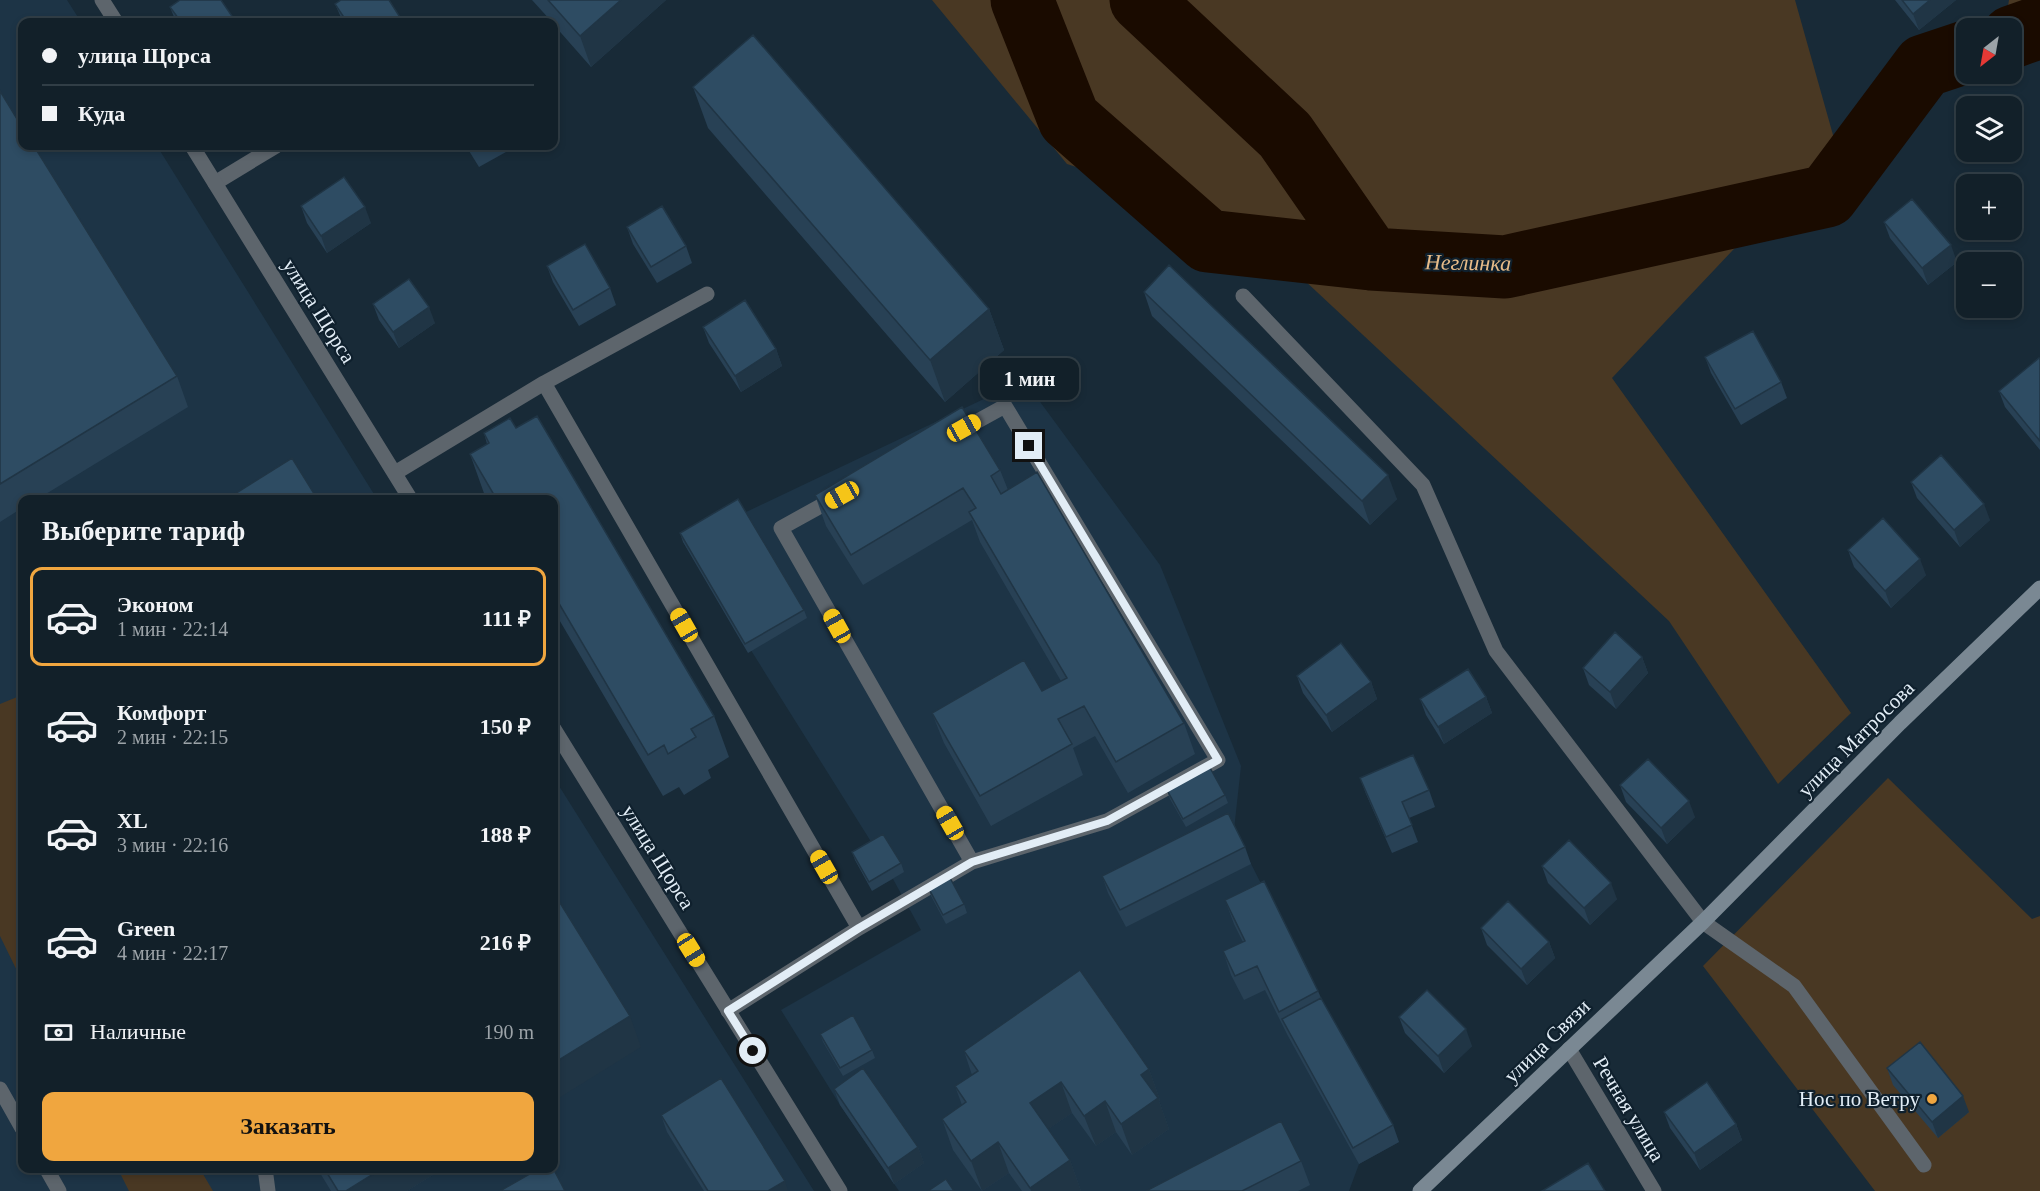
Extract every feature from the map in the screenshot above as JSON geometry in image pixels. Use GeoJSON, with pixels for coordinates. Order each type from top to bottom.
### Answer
{"type":"FeatureCollection","features":[{"type":"Feature","properties":{"kind":"main road","name":"улица Матросова"},"geometry":{"type":"LineString","coordinates":[[1703,922],[1900,723],[2040,588]]}},
{"type":"Feature","properties":{"kind":"main road","name":"улица Связи"},"geometry":{"type":"LineString","coordinates":[[1420,1191],[1703,922]]}},
{"type":"Feature","properties":{"kind":"street"},"geometry":{"type":"LineString","coordinates":[[102,0],[113,18]]}},
{"type":"Feature","properties":{"kind":"street","name":"улица Щорса"},"geometry":{"type":"LineString","coordinates":[[194,150],[408,495]]}},
{"type":"Feature","properties":{"kind":"street"},"geometry":{"type":"LineString","coordinates":[[215,183],[269,150]]}},
{"type":"Feature","properties":{"kind":"street"},"geometry":{"type":"LineString","coordinates":[[395,473],[544,382],[707,294]]}},
{"type":"Feature","properties":{"kind":"street"},"geometry":{"type":"LineString","coordinates":[[1243,296],[1423,485],[1496,651],[1703,922],[1794,986],[1924,1165]]}},
{"type":"Feature","properties":{"kind":"street"},"geometry":{"type":"LineString","coordinates":[[544,382],[859,928]]}},
{"type":"Feature","properties":{"kind":"street"},"geometry":{"type":"LineString","coordinates":[[728,1011],[859,928],[972,862],[1107,821],[1218,760],[1005,406],[944,439]]}},
{"type":"Feature","properties":{"kind":"street"},"geometry":{"type":"LineString","coordinates":[[853,489],[782,528],[972,862]]}},
{"type":"Feature","properties":{"kind":"street","name":"улица Щорса"},"geometry":{"type":"LineString","coordinates":[[558,735],[840,1191]]}},
{"type":"Feature","properties":{"kind":"street","name":"Речная улица"},"geometry":{"type":"LineString","coordinates":[[1569,1049],[1654,1191]]}},
{"type":"Feature","properties":{"kind":"street"},"geometry":{"type":"LineString","coordinates":[[0,1089],[18,1121]]}},
{"type":"Feature","properties":{"kind":"street"},"geometry":{"type":"LineString","coordinates":[[49,1173],[59,1191]]}},
{"type":"Feature","properties":{"kind":"street"},"geometry":{"type":"LineString","coordinates":[[265,1173],[267,1191]]}},
{"type":"Feature","properties":{"kind":"shaded area"},"geometry":{"type":"Polygon","coordinates":[[[0,0],[67,0],[78,18],[18,18],[18,150],[159,150],[375,495],[18,495],[18,1173],[558,1173],[558,784],[814,1191],[0,1191],[0,0]]]}},
{"type":"Feature","properties":{"kind":"shaded area"},"geometry":{"type":"Polygon","coordinates":[[[932,0],[1795,0],[1835,142],[1612,378],[1851,713],[1778,784],[1669,621],[1241,221],[1067,164],[932,0]]]}},
{"type":"Feature","properties":{"kind":"shaded area"},"geometry":{"type":"Polygon","coordinates":[[[2009,0],[2040,0],[2040,16],[2031,21],[2008,6],[2009,0]]]}},
{"type":"Feature","properties":{"kind":"shaded area"},"geometry":{"type":"Polygon","coordinates":[[[1024,380],[1160,565],[1241,766],[1234,830],[1327,1015],[1399,1142],[1359,1164],[1349,1191],[899,1191],[840,1105],[781,1010],[921,930],[893,879],[872,890],[855,860],[875,848],[683,542],[1024,380]]]}},
{"type":"Feature","properties":{"kind":"shaded area"},"geometry":{"type":"Polygon","coordinates":[[[18,697],[18,973],[0,936],[0,704],[18,697]]]}},
{"type":"Feature","properties":{"kind":"shaded area"},"geometry":{"type":"Polygon","coordinates":[[[1888,778],[2032,919],[2040,916],[2040,1191],[1875,1191],[1703,966],[1888,778]]]}},
{"type":"Feature","properties":{"kind":"shaded area"},"geometry":{"type":"Polygon","coordinates":[[[120,1173],[202,1173],[213,1191],[129,1191],[120,1173]]]}},
{"type":"Feature","properties":{"kind":"building"},"geometry":{"type":"Polygon","coordinates":[[[180,0],[221,0],[233,18],[178,18],[170,7],[180,0]]]}},
{"type":"Feature","properties":{"kind":"building"},"geometry":{"type":"Polygon","coordinates":[[[341,0],[389,0],[400,18],[344,18],[335,4],[341,0]]]}},
{"type":"Feature","properties":{"kind":"building"},"geometry":{"type":"Polygon","coordinates":[[[548,0],[621,0],[580,36],[548,0]]]}},
{"type":"Feature","properties":{"kind":"building"},"geometry":{"type":"Polygon","coordinates":[[[1902,0],[1930,0],[1913,14],[1902,0]]]}},
{"type":"Feature","properties":{"kind":"building"},"geometry":{"type":"Polygon","coordinates":[[[753,35],[989,309],[930,360],[693,87],[753,35]]]}},
{"type":"Feature","properties":{"kind":"building"},"geometry":{"type":"Polygon","coordinates":[[[0,91],[18,120],[18,150],[36,150],[177,376],[0,484],[0,91]]]}},
{"type":"Feature","properties":{"kind":"building"},"geometry":{"type":"Polygon","coordinates":[[[344,177],[365,207],[321,236],[301,206],[344,177]]]}},
{"type":"Feature","properties":{"kind":"building"},"geometry":{"type":"Polygon","coordinates":[[[1912,199],[1951,245],[1922,268],[1884,222],[1912,199]]]}},
{"type":"Feature","properties":{"kind":"building"},"geometry":{"type":"Polygon","coordinates":[[[662,206],[686,246],[651,267],[627,227],[662,206]]]}},
{"type":"Feature","properties":{"kind":"building"},"geometry":{"type":"Polygon","coordinates":[[[585,244],[610,288],[573,310],[547,266],[585,244]]]}},
{"type":"Feature","properties":{"kind":"building"},"geometry":{"type":"Polygon","coordinates":[[[1169,265],[1388,475],[1362,501],[1144,292],[1169,265]]]}},
{"type":"Feature","properties":{"kind":"building"},"geometry":{"type":"Polygon","coordinates":[[[409,279],[429,307],[393,332],[373,304],[409,279]]]}},
{"type":"Feature","properties":{"kind":"building"},"geometry":{"type":"Polygon","coordinates":[[[745,300],[776,349],[735,376],[703,327],[745,300]]]}},
{"type":"Feature","properties":{"kind":"building"},"geometry":{"type":"Polygon","coordinates":[[[1753,331],[1781,382],[1735,409],[1705,357],[1753,331]]]}},
{"type":"Feature","properties":{"kind":"building"},"geometry":{"type":"Polygon","coordinates":[[[2039,358],[2040,360],[2040,441],[1999,391],[2039,358]]]}},
{"type":"Feature","properties":{"kind":"building"},"geometry":{"type":"Polygon","coordinates":[[[962,407],[1000,470],[991,476],[1001,494],[1037,472],[1184,723],[1116,762],[1084,706],[1058,719],[1072,744],[980,796],[932,713],[1024,660],[1042,691],[1067,678],[969,512],[976,508],[963,488],[851,555],[815,495],[962,407]]]}},
{"type":"Feature","properties":{"kind":"building"},"geometry":{"type":"Polygon","coordinates":[[[537,416],[714,716],[691,729],[696,737],[668,754],[664,745],[648,755],[558,602],[558,495],[494,495],[470,454],[489,443],[484,433],[510,418],[516,428],[537,416]]]}},
{"type":"Feature","properties":{"kind":"building"},"geometry":{"type":"Polygon","coordinates":[[[1941,455],[1984,504],[1954,530],[1911,482],[1941,455]]]}},
{"type":"Feature","properties":{"kind":"building"},"geometry":{"type":"Polygon","coordinates":[[[292,458],[315,495],[233,495],[292,458]]]}},
{"type":"Feature","properties":{"kind":"building"},"geometry":{"type":"Polygon","coordinates":[[[738,499],[804,610],[745,644],[680,533],[738,499]]]}},
{"type":"Feature","properties":{"kind":"building"},"geometry":{"type":"Polygon","coordinates":[[[1883,518],[1920,559],[1885,591],[1848,550],[1883,518]]]}},
{"type":"Feature","properties":{"kind":"building"},"geometry":{"type":"Polygon","coordinates":[[[1615,632],[1642,657],[1610,692],[1583,668],[1615,632]]]}},
{"type":"Feature","properties":{"kind":"building"},"geometry":{"type":"Polygon","coordinates":[[[1341,643],[1371,682],[1326,715],[1297,676],[1341,643]]]}},
{"type":"Feature","properties":{"kind":"building"},"geometry":{"type":"Polygon","coordinates":[[[1468,669],[1486,697],[1438,727],[1420,699],[1468,669]]]}},
{"type":"Feature","properties":{"kind":"building"},"geometry":{"type":"Polygon","coordinates":[[[1413,755],[1429,790],[1402,802],[1412,825],[1386,837],[1360,778],[1413,755]]]}},
{"type":"Feature","properties":{"kind":"building"},"geometry":{"type":"Polygon","coordinates":[[[1648,759],[1689,801],[1661,828],[1620,785],[1648,759]]]}},
{"type":"Feature","properties":{"kind":"building"},"geometry":{"type":"Polygon","coordinates":[[[1209,766],[1225,795],[1183,819],[1167,790],[1209,766]]]}},
{"type":"Feature","properties":{"kind":"building"},"geometry":{"type":"Polygon","coordinates":[[[1228,813],[1245,847],[1120,910],[1102,876],[1228,813]]]}},
{"type":"Feature","properties":{"kind":"building"},"geometry":{"type":"Polygon","coordinates":[[[883,834],[901,863],[869,882],[852,852],[883,834]]]}},
{"type":"Feature","properties":{"kind":"building"},"geometry":{"type":"Polygon","coordinates":[[[1569,840],[1611,883],[1584,908],[1542,866],[1569,840]]]}},
{"type":"Feature","properties":{"kind":"building"},"geometry":{"type":"Polygon","coordinates":[[[949,876],[964,904],[943,915],[928,887],[949,876]]]}},
{"type":"Feature","properties":{"kind":"building"},"geometry":{"type":"Polygon","coordinates":[[[1264,881],[1318,991],[1279,1012],[1257,966],[1235,976],[1223,951],[1245,941],[1225,900],[1264,881]]]}},
{"type":"Feature","properties":{"kind":"building"},"geometry":{"type":"Polygon","coordinates":[[[558,899],[630,1016],[558,1061],[558,899]]]}},
{"type":"Feature","properties":{"kind":"building"},"geometry":{"type":"Polygon","coordinates":[[[1508,901],[1549,942],[1521,969],[1481,928],[1508,901]]]}},
{"type":"Feature","properties":{"kind":"building"},"geometry":{"type":"Polygon","coordinates":[[[1080,970],[1149,1069],[1141,1075],[1158,1098],[1121,1124],[1105,1101],[1084,1116],[1061,1082],[1030,1103],[1070,1160],[1030,1188],[998,1142],[971,1161],[942,1119],[966,1102],[955,1086],[978,1071],[964,1051],[1080,970]]]}},
{"type":"Feature","properties":{"kind":"building"},"geometry":{"type":"Polygon","coordinates":[[[1427,990],[1466,1029],[1438,1056],[1399,1017],[1427,990]]]}},
{"type":"Feature","properties":{"kind":"building"},"geometry":{"type":"Polygon","coordinates":[[[1321,998],[1393,1125],[1353,1148],[1282,1019],[1321,998]]]}},
{"type":"Feature","properties":{"kind":"building"},"geometry":{"type":"Polygon","coordinates":[[[853,1015],[872,1050],[840,1068],[820,1034],[853,1015]]]}},
{"type":"Feature","properties":{"kind":"building","name":"Нос по Ветру"},"geometry":{"type":"Polygon","coordinates":[[[1920,1042],[1963,1096],[1932,1122],[1887,1068],[1920,1042]]]}},
{"type":"Feature","properties":{"kind":"building"},"geometry":{"type":"Polygon","coordinates":[[[863,1068],[918,1147],[888,1168],[834,1089],[863,1068]]]}},
{"type":"Feature","properties":{"kind":"building"},"geometry":{"type":"Polygon","coordinates":[[[721,1078],[785,1181],[768,1191],[708,1191],[661,1115],[721,1078]]]}},
{"type":"Feature","properties":{"kind":"building"},"geometry":{"type":"Polygon","coordinates":[[[1707,1082],[1736,1124],[1694,1153],[1664,1112],[1707,1082]]]}},
{"type":"Feature","properties":{"kind":"building"},"geometry":{"type":"Polygon","coordinates":[[[1281,1121],[1301,1161],[1242,1191],[1146,1191],[1281,1121]]]}},
{"type":"Feature","properties":{"kind":"building"},"geometry":{"type":"Polygon","coordinates":[[[1588,1163],[1605,1191],[1542,1191],[1588,1163]]]}},
{"type":"Feature","properties":{"kind":"building"},"geometry":{"type":"Polygon","coordinates":[[[327,1173],[375,1173],[346,1191],[338,1191],[327,1173]]]}},
{"type":"Feature","properties":{"kind":"building"},"geometry":{"type":"Polygon","coordinates":[[[531,1173],[556,1173],[565,1191],[500,1191],[531,1173]]]}},
{"type":"Feature","properties":{"kind":"building"},"geometry":{"type":"Polygon","coordinates":[[[946,1179],[954,1191],[928,1191],[946,1179]]]}},
{"type":"Feature","properties":{"kind":"waterway","name":"Неглинка"},"geometry":{"type":"LineString","coordinates":[[1022,0],[1069,119],[1208,241],[1371,259],[1505,267],[1827,196],[1924,66],[1956,55]]}},
{"type":"Feature","properties":{"kind":"waterway"},"geometry":{"type":"LineString","coordinates":[[1141,0],[1285,135],[1371,259]]}},
{"type":"Feature","properties":{"kind":"waterway","name":"Неглинка"},"geometry":{"type":"LineString","coordinates":[[2022,33],[2040,27]]}},
{"type":"Feature","properties":{"kind":"place","name":"Нос по Ветру"},"geometry":{"type":"Point","coordinates":[1932,1099]}},
{"type":"Feature","properties":{"kind":"route"},"geometry":{"type":"LineString","coordinates":[[753,1051],[728,1011],[859,928],[972,862],[1107,821],[1218,760],[1029,446]]}}]}
